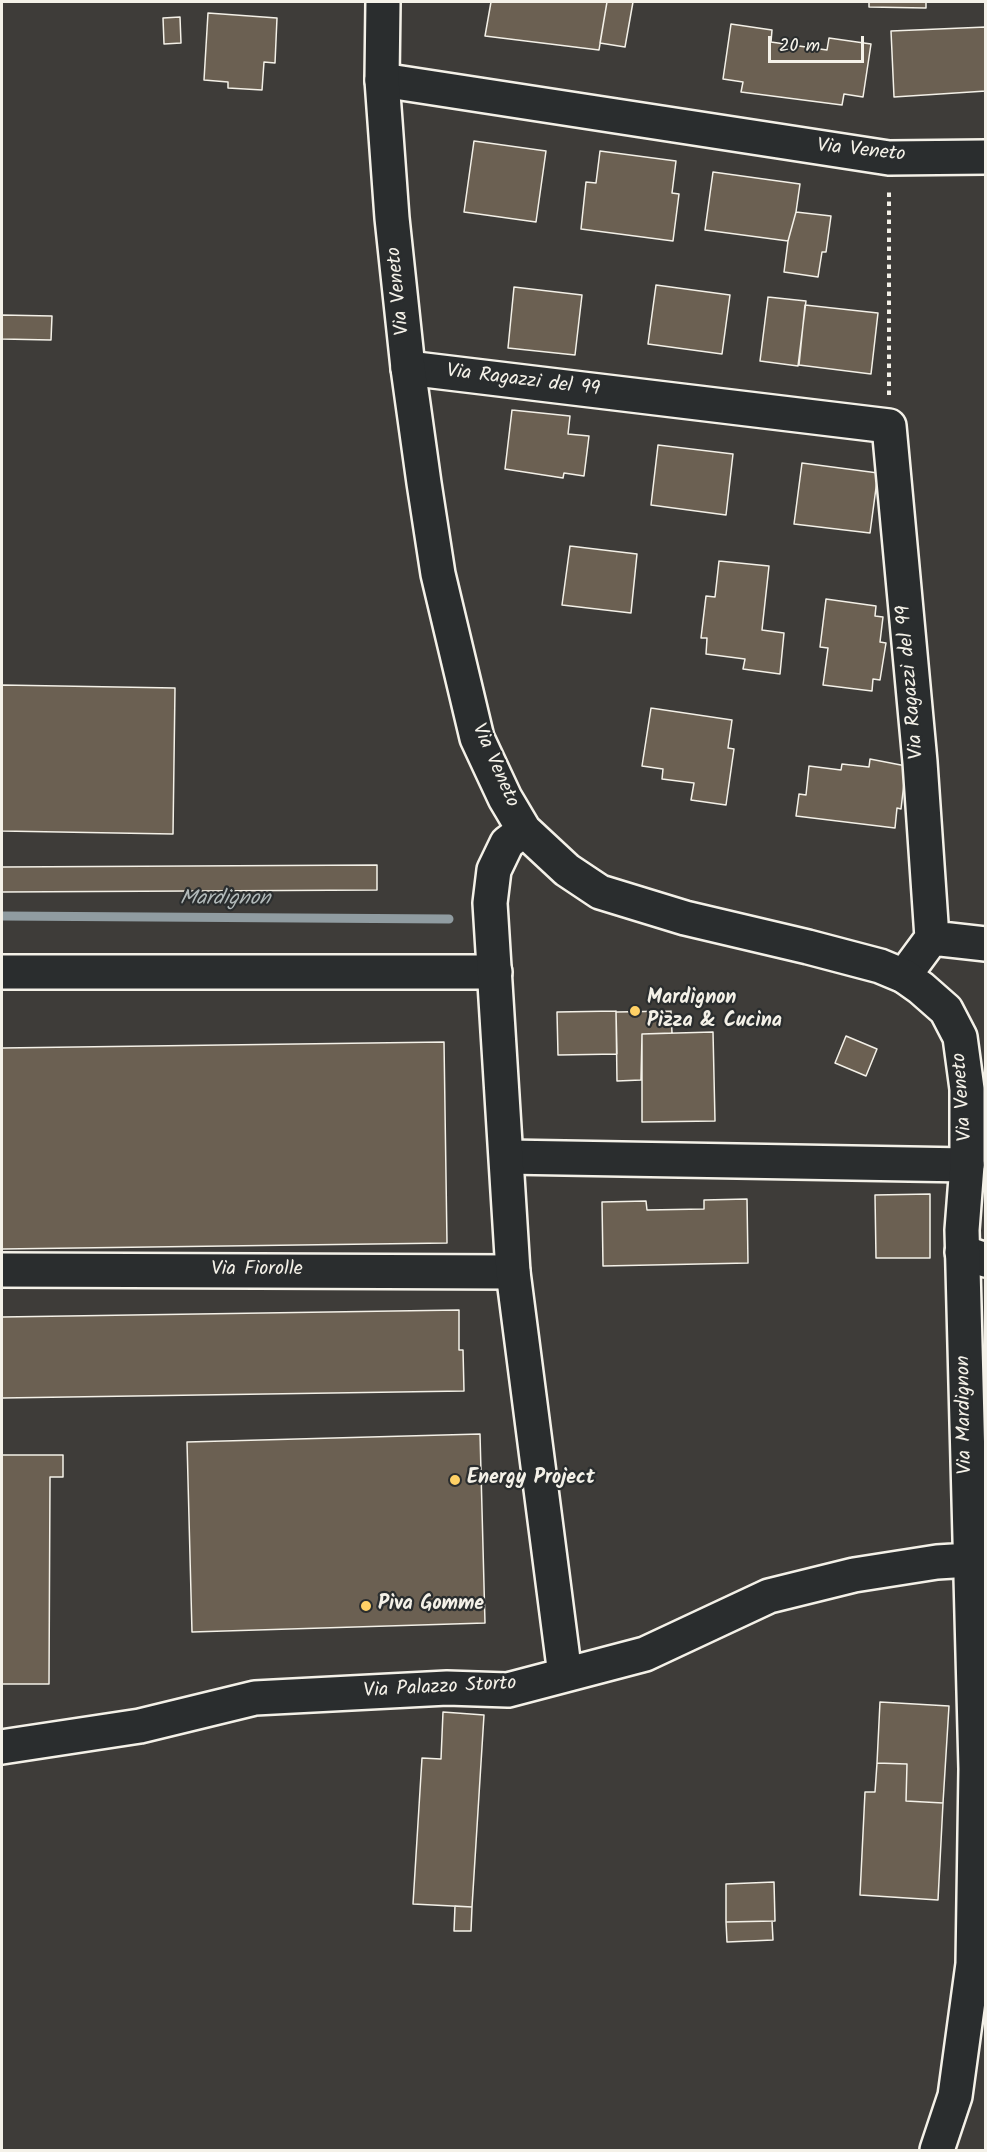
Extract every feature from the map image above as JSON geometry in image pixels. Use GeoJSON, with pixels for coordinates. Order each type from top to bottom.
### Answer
{"type":"FeatureCollection","features":[{"type":"Feature","properties":{"kind":"street","name":"Via Veneto"},"geometry":{"type":"LineString","coordinates":[[383,2],[382,80],[392,218],[408,368],[438,574],[477,738],[505,798],[524,830],[567,870],[600,892],[685,918],[880,966],[904,976],[921,988],[946,1010],[960,1037],[967,1089],[967,1165]]}},
{"type":"Feature","properties":{"kind":"street","name":"Via Veneto"},"geometry":{"type":"LineString","coordinates":[[382,80],[889,158],[986,157]]}},
{"type":"Feature","properties":{"kind":"street","name":"Via Ragazzi del 99"},"geometry":{"type":"LineString","coordinates":[[408,368],[889,426],[920,762],[932,938]]}},
{"type":"Feature","properties":{"kind":"street"},"geometry":{"type":"LineString","coordinates":[[524,830],[507,843],[494,870],[490,903],[513,1272],[565,1675]]}},
{"type":"Feature","properties":{"kind":"street"},"geometry":{"type":"LineString","coordinates":[[904,976],[932,938],[986,944]]}},
{"type":"Feature","properties":{"kind":"street"},"geometry":{"type":"LineString","coordinates":[[2,972],[495,972]]}},
{"type":"Feature","properties":{"kind":"street"},"geometry":{"type":"LineString","coordinates":[[507,1157],[967,1165]]}},
{"type":"Feature","properties":{"kind":"street","name":"Via Mardignon"},"geometry":{"type":"LineString","coordinates":[[937,2151],[955,2096],[979,1965],[970,1560],[974,1256],[962,1230],[967,1165]]}},
{"type":"Feature","properties":{"kind":"street","name":"Via Fiorolle"},"geometry":{"type":"LineString","coordinates":[[2,1270],[513,1272]]}},
{"type":"Feature","properties":{"kind":"street","name":"Via Palazzo Storto"},"geometry":{"type":"LineString","coordinates":[[2,1747],[140,1726],[255,1698],[447,1688],[508,1690],[645,1654],[769,1596],[854,1575],[937,1562],[970,1560]]}},
{"type":"Feature","properties":{"kind":"path"},"geometry":{"type":"LineString","coordinates":[[889,158],[889,426]]}},
{"type":"Feature","properties":{"kind":"building"},"geometry":{"type":"Polygon","coordinates":[[[491,2],[607,2],[599,50],[485,36],[491,2]]]}},
{"type":"Feature","properties":{"kind":"building"},"geometry":{"type":"Polygon","coordinates":[[[607,2],[633,2],[625,47],[600,43],[607,2]]]}},
{"type":"Feature","properties":{"kind":"building"},"geometry":{"type":"Polygon","coordinates":[[[869,2],[926,2],[926,8],[869,7],[869,2]]]}},
{"type":"Feature","properties":{"kind":"building"},"geometry":{"type":"Polygon","coordinates":[[[208,13],[277,18],[275,63],[264,62],[262,90],[228,88],[228,82],[204,80],[208,13]]]}},
{"type":"Feature","properties":{"kind":"building"},"geometry":{"type":"Polygon","coordinates":[[[180,17],[181,43],[164,44],[163,18],[180,17]]]}},
{"type":"Feature","properties":{"kind":"building"},"geometry":{"type":"Polygon","coordinates":[[[731,24],[772,30],[771,42],[827,50],[829,38],[871,44],[863,97],[844,94],[842,105],[741,92],[743,82],[723,79],[731,24]]]}},
{"type":"Feature","properties":{"kind":"building"},"geometry":{"type":"Polygon","coordinates":[[[986,27],[986,91],[894,97],[891,31],[986,27]]]}},
{"type":"Feature","properties":{"kind":"building"},"geometry":{"type":"Polygon","coordinates":[[[474,141],[546,151],[536,222],[464,212],[474,141]]]}},
{"type":"Feature","properties":{"kind":"building"},"geometry":{"type":"Polygon","coordinates":[[[600,151],[676,161],[672,193],[679,194],[673,241],[581,229],[586,182],[596,183],[600,151]]]}},
{"type":"Feature","properties":{"kind":"building"},"geometry":{"type":"Polygon","coordinates":[[[713,172],[800,184],[796,212],[788,241],[705,230],[713,172]]]}},
{"type":"Feature","properties":{"kind":"building"},"geometry":{"type":"Polygon","coordinates":[[[796,212],[831,216],[826,252],[822,252],[818,277],[784,272],[788,241],[796,212]]]}},
{"type":"Feature","properties":{"kind":"building"},"geometry":{"type":"Polygon","coordinates":[[[656,285],[730,295],[722,354],[648,344],[656,285]]]}},
{"type":"Feature","properties":{"kind":"building"},"geometry":{"type":"Polygon","coordinates":[[[514,287],[582,295],[575,355],[508,348],[514,287]]]}},
{"type":"Feature","properties":{"kind":"building"},"geometry":{"type":"Polygon","coordinates":[[[768,297],[806,301],[798,366],[760,361],[768,297]]]}},
{"type":"Feature","properties":{"kind":"building"},"geometry":{"type":"Polygon","coordinates":[[[805,305],[878,313],[871,374],[799,365],[805,305]]]}},
{"type":"Feature","properties":{"kind":"building"},"geometry":{"type":"Polygon","coordinates":[[[2,315],[52,316],[51,340],[2,339],[2,315]]]}},
{"type":"Feature","properties":{"kind":"building"},"geometry":{"type":"Polygon","coordinates":[[[512,410],[570,416],[568,434],[589,436],[584,476],[564,473],[563,478],[505,469],[512,410]]]}},
{"type":"Feature","properties":{"kind":"building"},"geometry":{"type":"Polygon","coordinates":[[[658,445],[733,454],[726,515],[651,505],[658,445]]]}},
{"type":"Feature","properties":{"kind":"building"},"geometry":{"type":"Polygon","coordinates":[[[802,463],[878,473],[870,533],[794,524],[802,463]]]}},
{"type":"Feature","properties":{"kind":"building"},"geometry":{"type":"Polygon","coordinates":[[[570,546],[637,554],[631,613],[562,605],[570,546]]]}},
{"type":"Feature","properties":{"kind":"building"},"geometry":{"type":"Polygon","coordinates":[[[719,561],[769,566],[762,630],[784,633],[780,674],[743,669],[745,659],[706,654],[707,638],[701,638],[706,596],[715,597],[719,561]]]}},
{"type":"Feature","properties":{"kind":"building"},"geometry":{"type":"Polygon","coordinates":[[[826,599],[876,606],[875,616],[883,617],[880,642],[886,643],[880,680],[873,679],[872,691],[823,685],[828,648],[820,647],[826,599]]]}},
{"type":"Feature","properties":{"kind":"building"},"geometry":{"type":"Polygon","coordinates":[[[2,685],[175,688],[173,834],[2,831],[2,685]]]}},
{"type":"Feature","properties":{"kind":"building"},"geometry":{"type":"Polygon","coordinates":[[[651,708],[732,720],[728,748],[734,749],[726,805],[691,800],[694,783],[662,779],[663,769],[642,766],[651,708]]]}},
{"type":"Feature","properties":{"kind":"building"},"geometry":{"type":"Polygon","coordinates":[[[870,759],[906,766],[901,809],[897,808],[895,828],[796,816],[799,794],[806,795],[809,766],[841,770],[842,764],[869,767],[870,759]]]}},
{"type":"Feature","properties":{"kind":"building"},"geometry":{"type":"Polygon","coordinates":[[[377,865],[377,890],[2,892],[2,867],[377,865]]]}},
{"type":"Feature","properties":{"kind":"building"},"geometry":{"type":"Polygon","coordinates":[[[616,1011],[617,1054],[558,1055],[557,1012],[616,1011]]]}},
{"type":"Feature","properties":{"kind":"building"},"geometry":{"type":"Polygon","coordinates":[[[671,1011],[672,1033],[642,1034],[641,1080],[617,1081],[616,1012],[671,1011]]]}},
{"type":"Feature","properties":{"kind":"building"},"geometry":{"type":"Polygon","coordinates":[[[713,1032],[715,1121],[642,1122],[642,1034],[713,1032]]]}},
{"type":"Feature","properties":{"kind":"building"},"geometry":{"type":"Polygon","coordinates":[[[846,1036],[877,1049],[866,1076],[835,1063],[846,1036]]]}},
{"type":"Feature","properties":{"kind":"building"},"geometry":{"type":"Polygon","coordinates":[[[444,1042],[447,1243],[2,1249],[2,1048],[444,1042]]]}},
{"type":"Feature","properties":{"kind":"building"},"geometry":{"type":"Polygon","coordinates":[[[930,1194],[930,1258],[876,1258],[875,1195],[930,1194]]]}},
{"type":"Feature","properties":{"kind":"building"},"geometry":{"type":"Polygon","coordinates":[[[747,1199],[748,1263],[603,1266],[602,1202],[646,1201],[647,1210],[704,1209],[704,1200],[747,1199]]]}},
{"type":"Feature","properties":{"kind":"building"},"geometry":{"type":"Polygon","coordinates":[[[459,1310],[459,1350],[463,1350],[464,1391],[2,1398],[2,1317],[459,1310]]]}},
{"type":"Feature","properties":{"kind":"building"},"geometry":{"type":"Polygon","coordinates":[[[480,1434],[485,1623],[192,1632],[187,1442],[480,1434]]]}},
{"type":"Feature","properties":{"kind":"building"},"geometry":{"type":"Polygon","coordinates":[[[2,1455],[63,1455],[63,1477],[50,1477],[49,1684],[2,1684],[2,1455]]]}},
{"type":"Feature","properties":{"kind":"building"},"geometry":{"type":"Polygon","coordinates":[[[880,1702],[949,1706],[943,1803],[906,1801],[907,1764],[877,1763],[880,1702]]]}},
{"type":"Feature","properties":{"kind":"building"},"geometry":{"type":"Polygon","coordinates":[[[443,1712],[484,1715],[472,1907],[413,1904],[422,1758],[441,1759],[443,1712]]]}},
{"type":"Feature","properties":{"kind":"building"},"geometry":{"type":"Polygon","coordinates":[[[877,1763],[907,1764],[906,1801],[943,1803],[938,1900],[860,1895],[865,1792],[875,1792],[877,1763]]]}},
{"type":"Feature","properties":{"kind":"building"},"geometry":{"type":"Polygon","coordinates":[[[774,1882],[775,1921],[726,1922],[726,1884],[774,1882]]]}},
{"type":"Feature","properties":{"kind":"building"},"geometry":{"type":"Polygon","coordinates":[[[455,1906],[472,1907],[471,1931],[454,1931],[455,1906]]]}},
{"type":"Feature","properties":{"kind":"building"},"geometry":{"type":"Polygon","coordinates":[[[772,1921],[773,1940],[727,1942],[726,1922],[772,1921]]]}},
{"type":"Feature","properties":{"kind":"waterway","name":"Mardignon"},"geometry":{"type":"LineString","coordinates":[[2,916],[449,919]]}},
{"type":"Feature","properties":{"kind":"place","name":"Mardignon Pizza & Cucina"},"geometry":{"type":"Point","coordinates":[635,1011]}},
{"type":"Feature","properties":{"kind":"place","name":"Energy Project"},"geometry":{"type":"Point","coordinates":[455,1480]}},
{"type":"Feature","properties":{"kind":"place","name":"Piva Gomme"},"geometry":{"type":"Point","coordinates":[366,1606]}}]}
